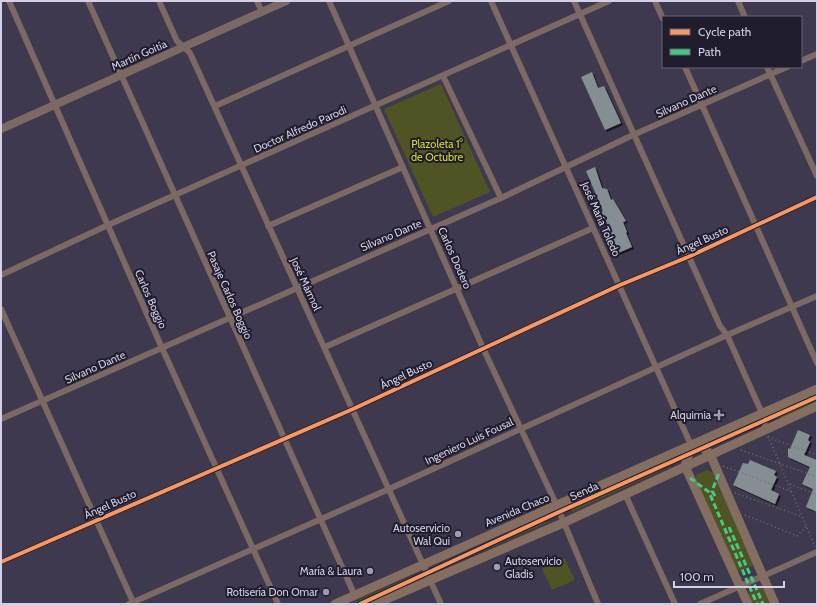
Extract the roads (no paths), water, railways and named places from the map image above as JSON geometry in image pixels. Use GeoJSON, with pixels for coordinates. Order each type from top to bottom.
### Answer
{"type":"FeatureCollection","features":[{"type":"Feature","properties":{"kind":"main road","name":"Avenida Chaco"},"geometry":{"type":"LineString","coordinates":[[335,604],[817,389]]}},
{"type":"Feature","properties":{"kind":"main road"},"geometry":{"type":"LineString","coordinates":[[376,604],[430,579],[563,523],[710,454],[767,433],[817,406]]}},
{"type":"Feature","properties":{"kind":"main road"},"geometry":{"type":"LineString","coordinates":[[748,604],[685,466],[691,445],[703,448],[710,454],[775,604]]}},
{"type":"Feature","properties":{"kind":"street","name":"Carlos Boggio"},"geometry":{"type":"LineString","coordinates":[[9,1],[162,348],[278,604]]}},
{"type":"Feature","properties":{"kind":"street","name":"Pasaje Carlos Boggio"},"geometry":{"type":"LineString","coordinates":[[88,1],[355,596]]}},
{"type":"Feature","properties":{"kind":"street","name":"José Mármol"},"geometry":{"type":"LineString","coordinates":[[159,1],[178,41],[190,53],[215,106],[241,167],[353,408],[441,604]]}},
{"type":"Feature","properties":{"kind":"street"},"geometry":{"type":"LineString","coordinates":[[257,1],[262,12]]}},
{"type":"Feature","properties":{"kind":"street","name":"Martín Goitía"},"geometry":{"type":"LineString","coordinates":[[1,129],[286,1]]}},
{"type":"Feature","properties":{"kind":"street","name":"Carlos Dodero"},"geometry":{"type":"LineString","coordinates":[[329,1],[402,167],[458,288],[483,348],[557,506],[598,604]]}},
{"type":"Feature","properties":{"kind":"street"},"geometry":{"type":"LineString","coordinates":[[215,106],[449,1]]}},
{"type":"Feature","properties":{"kind":"street","name":"José María Toledo"},"geometry":{"type":"LineString","coordinates":[[491,1],[691,445]]}},
{"type":"Feature","properties":{"kind":"street"},"geometry":{"type":"LineString","coordinates":[[574,1],[688,257],[720,326],[727,335],[762,413],[767,433]]}},
{"type":"Feature","properties":{"kind":"street","name":"Doctor Alfredo Parodi"},"geometry":{"type":"LineString","coordinates":[[1,276],[108,225],[241,167],[609,1]]}},
{"type":"Feature","properties":{"kind":"street"},"geometry":{"type":"LineString","coordinates":[[655,1],[662,16]]}},
{"type":"Feature","properties":{"kind":"street"},"geometry":{"type":"LineString","coordinates":[[738,1],[745,16]]}},
{"type":"Feature","properties":{"kind":"street"},"geometry":{"type":"LineString","coordinates":[[802,61],[817,54]]}},
{"type":"Feature","properties":{"kind":"street"},"geometry":{"type":"LineString","coordinates":[[685,68],[817,363]]}},
{"type":"Feature","properties":{"kind":"street"},"geometry":{"type":"LineString","coordinates":[[768,68],[817,176]]}},
{"type":"Feature","properties":{"kind":"street","name":"Silvano Dante"},"geometry":{"type":"LineString","coordinates":[[1,419],[501,198],[633,135],[785,68]]}},
{"type":"Feature","properties":{"kind":"street"},"geometry":{"type":"LineString","coordinates":[[443,76],[501,198]]}},
{"type":"Feature","properties":{"kind":"street"},"geometry":{"type":"LineString","coordinates":[[268,226],[402,167]]}},
{"type":"Feature","properties":{"kind":"street","name":"Ángel Busto"},"geometry":{"type":"LineString","coordinates":[[1,562],[353,408],[620,285],[688,257],[817,197]]}},
{"type":"Feature","properties":{"kind":"street"},"geometry":{"type":"LineString","coordinates":[[325,347],[593,228]]}},
{"type":"Feature","properties":{"kind":"street","name":"Ingeniero Luis Fousal"},"geometry":{"type":"LineString","coordinates":[[132,603],[320,518],[389,489],[727,335],[817,296]]}},
{"type":"Feature","properties":{"kind":"street"},"geometry":{"type":"LineString","coordinates":[[1,309],[132,603]]}},
{"type":"Feature","properties":{"kind":"street"},"geometry":{"type":"LineString","coordinates":[[625,494],[675,604]]}},
{"type":"Feature","properties":{"kind":"street"},"geometry":{"type":"LineString","coordinates":[[700,604],[817,551]]}},
{"type":"Feature","properties":{"kind":"place","name":"Alquimia"},"geometry":{"type":"Point","coordinates":[719,415]}},
{"type":"Feature","properties":{"kind":"place","name":"Autoservicio Wal Qui"},"geometry":{"type":"Point","coordinates":[458,534]}},
{"type":"Feature","properties":{"kind":"place","name":"Autoservicio Gladis"},"geometry":{"type":"Point","coordinates":[497,567]}},
{"type":"Feature","properties":{"kind":"place","name":"María & Laura"},"geometry":{"type":"Point","coordinates":[370,571]}},
{"type":"Feature","properties":{"kind":"place","name":"Rotisería Don Omar"},"geometry":{"type":"Point","coordinates":[326,592]}},
{"type":"Feature","properties":{"kind":"park label","name":"Plazoleta 1° de Octubre"},"geometry":{"type":"Point","coordinates":[437,150]}}]}
